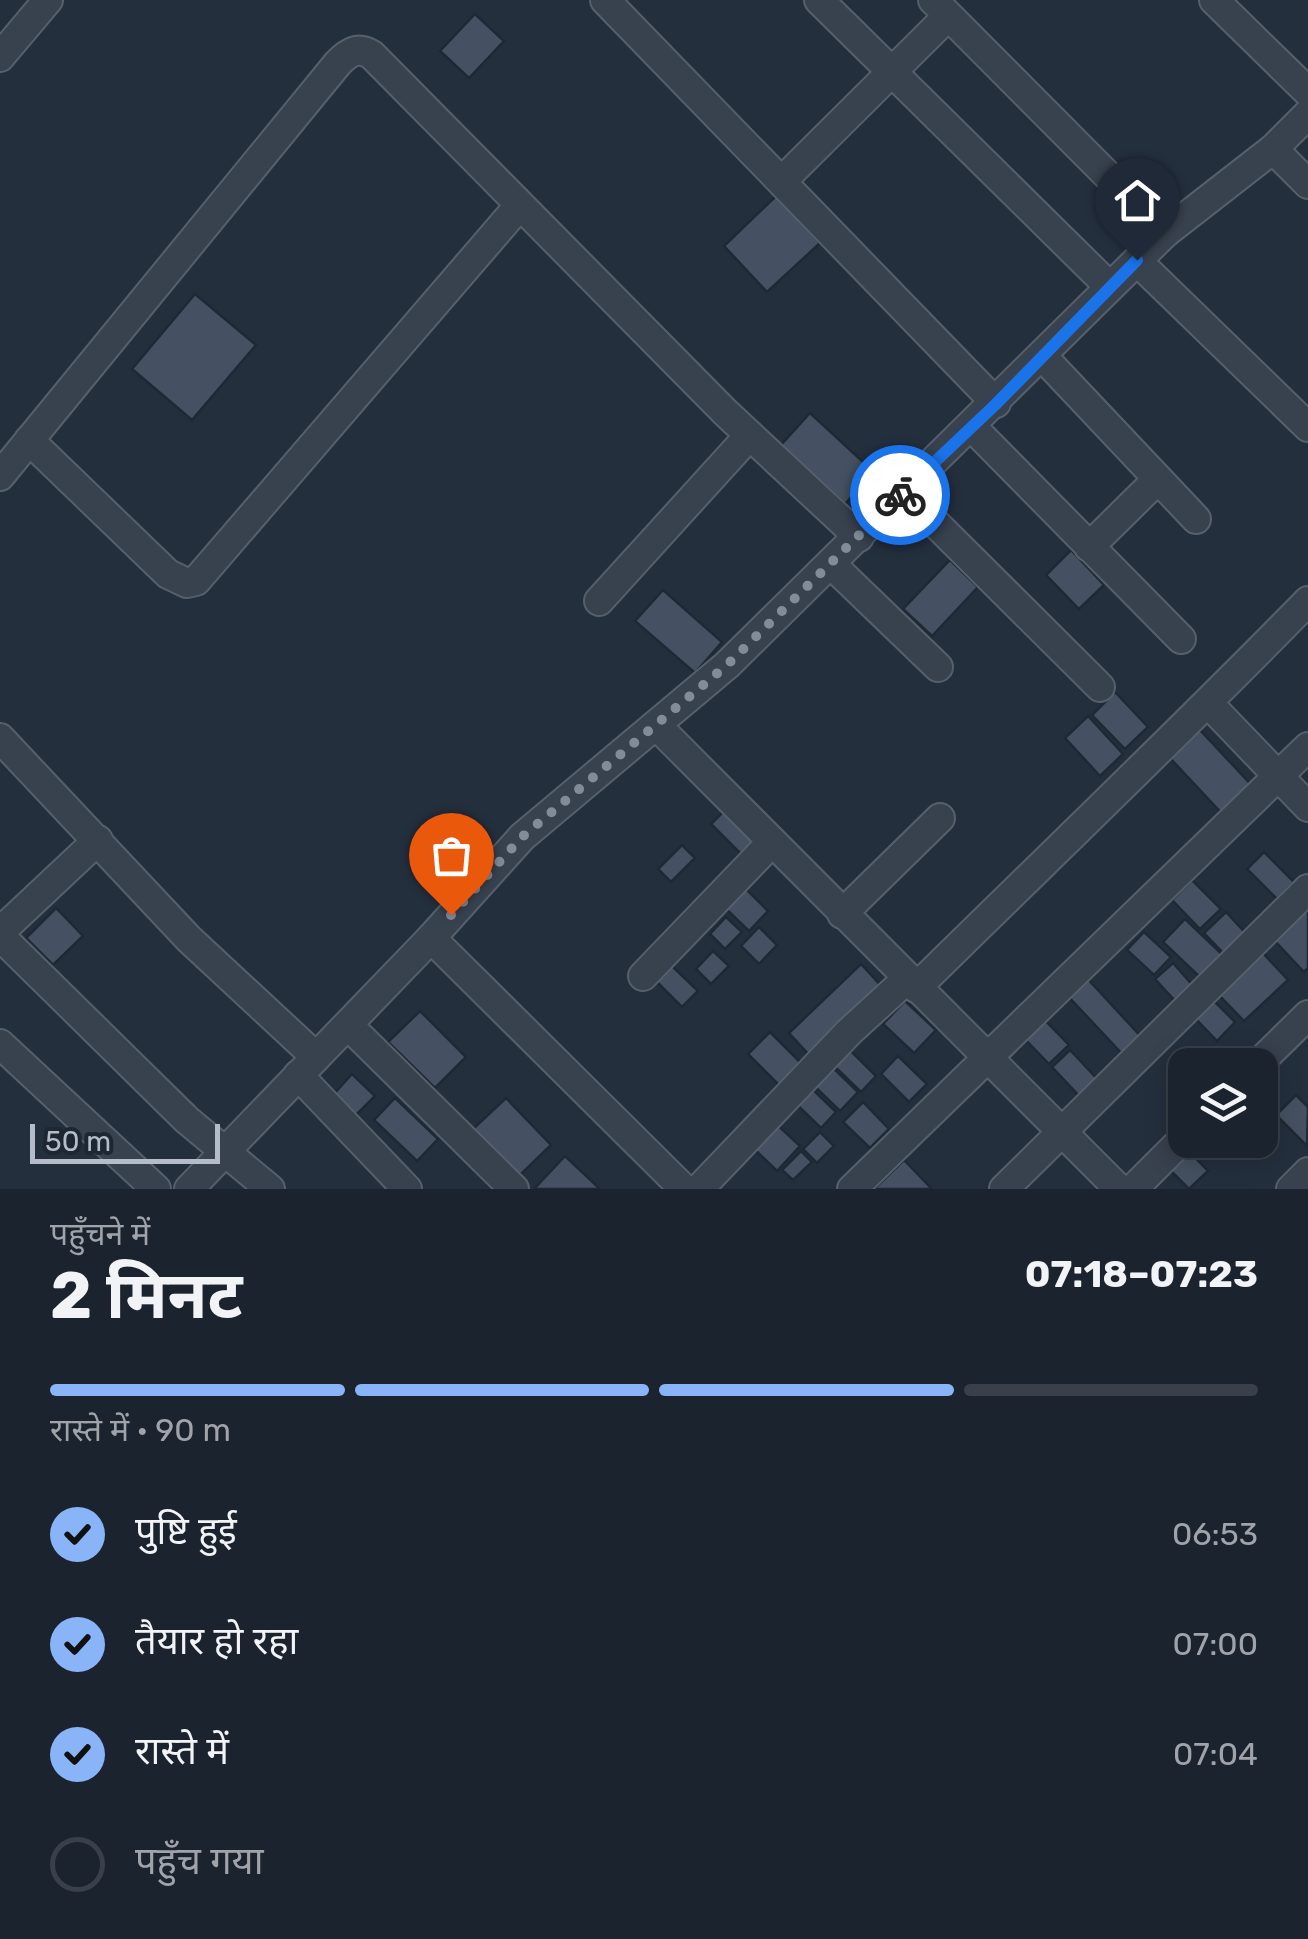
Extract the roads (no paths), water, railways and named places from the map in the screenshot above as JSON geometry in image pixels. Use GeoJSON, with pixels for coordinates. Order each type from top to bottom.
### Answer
{"type":"FeatureCollection","features":[{"type":"Feature","properties":{"kind":"street"},"geometry":{"type":"LineString","coordinates":[[0,58],[48,0]]}},
{"type":"Feature","properties":{"kind":"street"},"geometry":{"type":"LineString","coordinates":[[605,0],[996,404]]}},
{"type":"Feature","properties":{"kind":"street"},"geometry":{"type":"LineString","coordinates":[[819,0],[1110,287]]}},
{"type":"Feature","properties":{"kind":"street"},"geometry":{"type":"LineString","coordinates":[[1214,0],[1308,92]]}},
{"type":"Feature","properties":{"kind":"street"},"geometry":{"type":"LineString","coordinates":[[782,181],[892,72],[941,8],[1166,233]]}},
{"type":"Feature","properties":{"kind":"street"},"geometry":{"type":"LineString","coordinates":[[0,476],[349,52],[357,50],[372,55],[749,436],[859,537]]}},
{"type":"Feature","properties":{"kind":"street"},"geometry":{"type":"LineString","coordinates":[[189,1189],[348,1026],[522,837],[727,665],[996,404],[1137,260],[1273,150],[1308,114]]}},
{"type":"Feature","properties":{"kind":"street"},"geometry":{"type":"LineString","coordinates":[[1273,150],[1308,184]]}},
{"type":"Feature","properties":{"kind":"street"},"geometry":{"type":"LineString","coordinates":[[30,440],[168,574],[187,583],[196,581],[520,206]]}},
{"type":"Feature","properties":{"kind":"street"},"geometry":{"type":"LineString","coordinates":[[1137,260],[1308,427]]}},
{"type":"Feature","properties":{"kind":"street"},"geometry":{"type":"LineString","coordinates":[[1042,357],[1196,519]]}},
{"type":"Feature","properties":{"kind":"street"},"geometry":{"type":"LineString","coordinates":[[972,427],[1181,640]]}},
{"type":"Feature","properties":{"kind":"street"},"geometry":{"type":"LineString","coordinates":[[599,600],[749,436]]}},
{"type":"Feature","properties":{"kind":"street"},"geometry":{"type":"LineString","coordinates":[[1089,546],[1158,479]]}},
{"type":"Feature","properties":{"kind":"street"},"geometry":{"type":"LineString","coordinates":[[903,491],[1100,687]]}},
{"type":"Feature","properties":{"kind":"street"},"geometry":{"type":"LineString","coordinates":[[832,564],[938,667]]}},
{"type":"Feature","properties":{"kind":"street"},"geometry":{"type":"LineString","coordinates":[[699,1189],[850,1032],[912,984],[1208,703],[1308,601]]}},
{"type":"Feature","properties":{"kind":"street"},"geometry":{"type":"LineString","coordinates":[[1208,703],[1308,807]]}},
{"type":"Feature","properties":{"kind":"street"},"geometry":{"type":"LineString","coordinates":[[656,724],[1119,1189]]}},
{"type":"Feature","properties":{"kind":"street"},"geometry":{"type":"LineString","coordinates":[[0,738],[307,1066],[407,1189]]}},
{"type":"Feature","properties":{"kind":"street"},"geometry":{"type":"LineString","coordinates":[[852,1189],[1308,747]]}},
{"type":"Feature","properties":{"kind":"street"},"geometry":{"type":"LineString","coordinates":[[842,914],[940,818]]}},
{"type":"Feature","properties":{"kind":"street"},"geometry":{"type":"LineString","coordinates":[[98,840],[0,934],[174,1107],[270,1189]]}},
{"type":"Feature","properties":{"kind":"street"},"geometry":{"type":"LineString","coordinates":[[643,976],[772,842]]}},
{"type":"Feature","properties":{"kind":"street"},"geometry":{"type":"LineString","coordinates":[[1004,1189],[1308,889]]}},
{"type":"Feature","properties":{"kind":"street"},"geometry":{"type":"LineString","coordinates":[[430,938],[684,1189]]}},
{"type":"Feature","properties":{"kind":"street"},"geometry":{"type":"LineString","coordinates":[[1277,1048],[1305,1024]]}},
{"type":"Feature","properties":{"kind":"street"},"geometry":{"type":"LineString","coordinates":[[348,1026],[514,1189]]}},
{"type":"Feature","properties":{"kind":"street"},"geometry":{"type":"LineString","coordinates":[[0,1044],[156,1189]]}},
{"type":"Feature","properties":{"kind":"street"},"geometry":{"type":"LineString","coordinates":[[1133,1189],[1168,1154]]}},
{"type":"Feature","properties":{"kind":"street"},"geometry":{"type":"LineString","coordinates":[[1291,1189],[1308,1172]]}}]}
